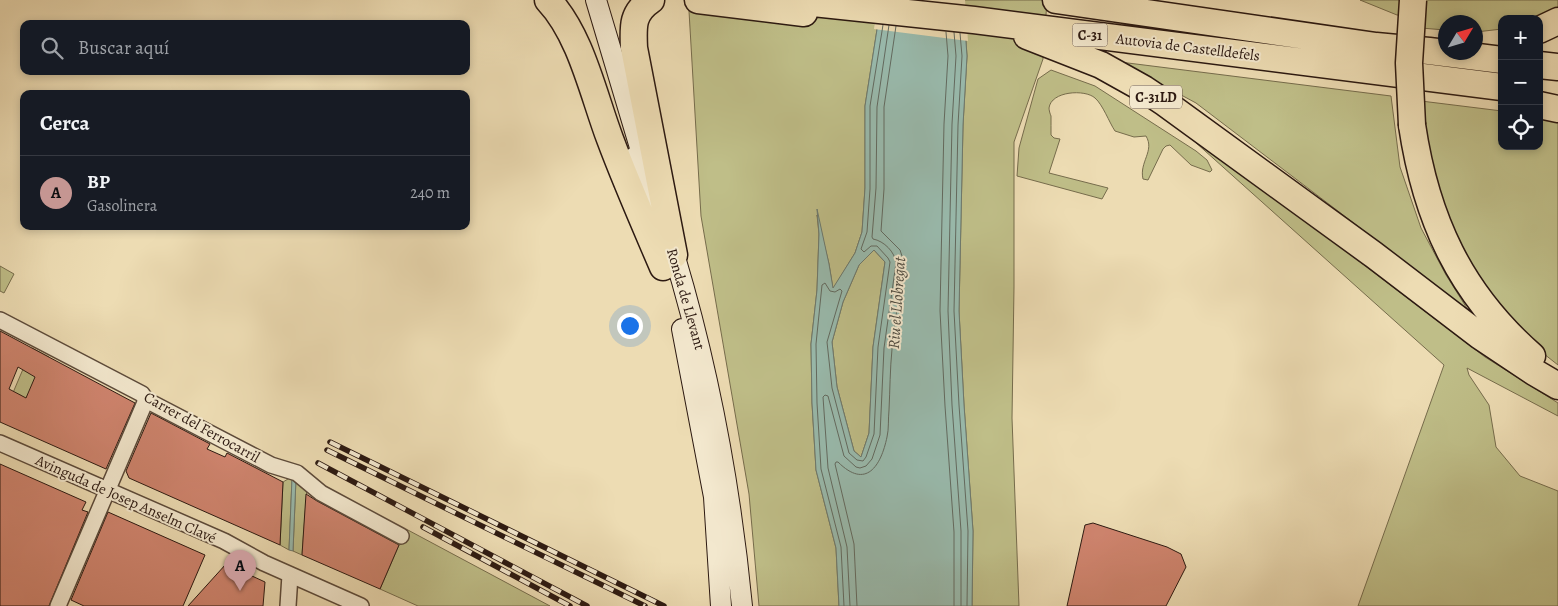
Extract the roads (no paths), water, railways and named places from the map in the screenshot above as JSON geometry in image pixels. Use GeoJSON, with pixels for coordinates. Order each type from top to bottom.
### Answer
{"type":"FeatureCollection","features":[{"type":"Feature","properties":{"kind":"highway"},"geometry":{"type":"LineString","coordinates":[[548,0],[558,10],[574,37],[610,141],[669,261]]}},
{"type":"Feature","properties":{"kind":"highway"},"geometry":{"type":"LineString","coordinates":[[651,0],[640,9],[636,17],[633,26],[634,48],[669,261]]}},
{"type":"Feature","properties":{"kind":"highway"},"geometry":{"type":"LineString","coordinates":[[698,0],[983,28]]}},
{"type":"Feature","properties":{"kind":"highway","name":"Autovia de Castelldefels"},"geometry":{"type":"LineString","coordinates":[[785,0],[983,28],[1343,66],[1498,86]]}},
{"type":"Feature","properties":{"kind":"highway","name":"Autovia de Castelldefels"},"geometry":{"type":"LineString","coordinates":[[1056,0],[1376,46],[1437,50],[1498,59]]}},
{"type":"Feature","properties":{"kind":"highway"},"geometry":{"type":"LineString","coordinates":[[1413,0],[1409,62],[1412,125],[1416,157],[1438,228],[1456,265],[1493,317],[1523,348],[1558,378]]}},
{"type":"Feature","properties":{"kind":"highway"},"geometry":{"type":"LineString","coordinates":[[1543,28],[1558,21]]}},
{"type":"Feature","properties":{"kind":"highway","name":"C-31LD"},"geometry":{"type":"LineString","coordinates":[[983,28],[1018,33],[1101,65],[1144,88],[1374,255],[1480,336],[1558,386]]}},
{"type":"Feature","properties":{"kind":"highway"},"geometry":{"type":"LineString","coordinates":[[1483,45],[1498,43]]}},
{"type":"Feature","properties":{"kind":"highway"},"geometry":{"type":"LineString","coordinates":[[1543,65],[1558,67]]}},
{"type":"Feature","properties":{"kind":"highway"},"geometry":{"type":"LineString","coordinates":[[1343,66],[1498,96]]}},
{"type":"Feature","properties":{"kind":"highway"},"geometry":{"type":"LineString","coordinates":[[1543,92],[1558,94]]}},
{"type":"Feature","properties":{"kind":"highway"},"geometry":{"type":"LineString","coordinates":[[1543,105],[1558,108]]}},
{"type":"Feature","properties":{"kind":"main road","name":"Ronda de Llevant"},"geometry":{"type":"LineString","coordinates":[[588,0],[647,198],[701,354],[730,497],[742,606]]}},
{"type":"Feature","properties":{"kind":"main road","name":"Ronda de Llevant"},"geometry":{"type":"LineString","coordinates":[[596,0],[636,134],[669,261],[714,497],[721,606]]}},
{"type":"Feature","properties":{"kind":"street","name":"Carrer del Ferrocarril"},"geometry":{"type":"LineString","coordinates":[[0,320],[142,394],[146,400],[271,465],[297,473],[321,492],[401,536]]}},
{"type":"Feature","properties":{"kind":"street"},"geometry":{"type":"LineString","coordinates":[[58,606],[146,400]]}},
{"type":"Feature","properties":{"kind":"street","name":"Avinguda de Josep Anselm Clavé"},"geometry":{"type":"LineString","coordinates":[[0,443],[224,541],[290,575],[361,606]]}},
{"type":"Feature","properties":{"kind":"street"},"geometry":{"type":"LineString","coordinates":[[288,606],[290,575]]}},
{"type":"Feature","properties":{"kind":"water","name":"Riu el Llobregat"},"geometry":{"type":"Polygon","coordinates":[[[963,0],[967,56],[963,125],[959,311],[973,531],[972,606],[839,606],[836,548],[816,470],[811,344],[817,290],[819,234],[817,209],[833,288],[855,253],[862,232],[865,188],[865,106],[881,4],[963,0]],[[874,250],[859,265],[843,302],[832,342],[837,387],[854,451],[861,457],[869,433],[873,347],[885,262],[874,250]]]}},
{"type":"Feature","properties":{"kind":"water"},"geometry":{"type":"Polygon","coordinates":[[[292,478],[296,478],[293,551],[289,550],[292,478]]]}},
{"type":"Feature","properties":{"kind":"railway"},"geometry":{"type":"LineString","coordinates":[[330,442],[664,606]]}},
{"type":"Feature","properties":{"kind":"railway"},"geometry":{"type":"LineString","coordinates":[[327,450],[645,606]]}},
{"type":"Feature","properties":{"kind":"railway"},"geometry":{"type":"LineString","coordinates":[[318,463],[587,606]]}},
{"type":"Feature","properties":{"kind":"railway"},"geometry":{"type":"LineString","coordinates":[[423,527],[570,606]]}},
{"type":"Feature","properties":{"kind":"place","name":"BP"},"geometry":{"type":"Point","coordinates":[240,591]}}]}
